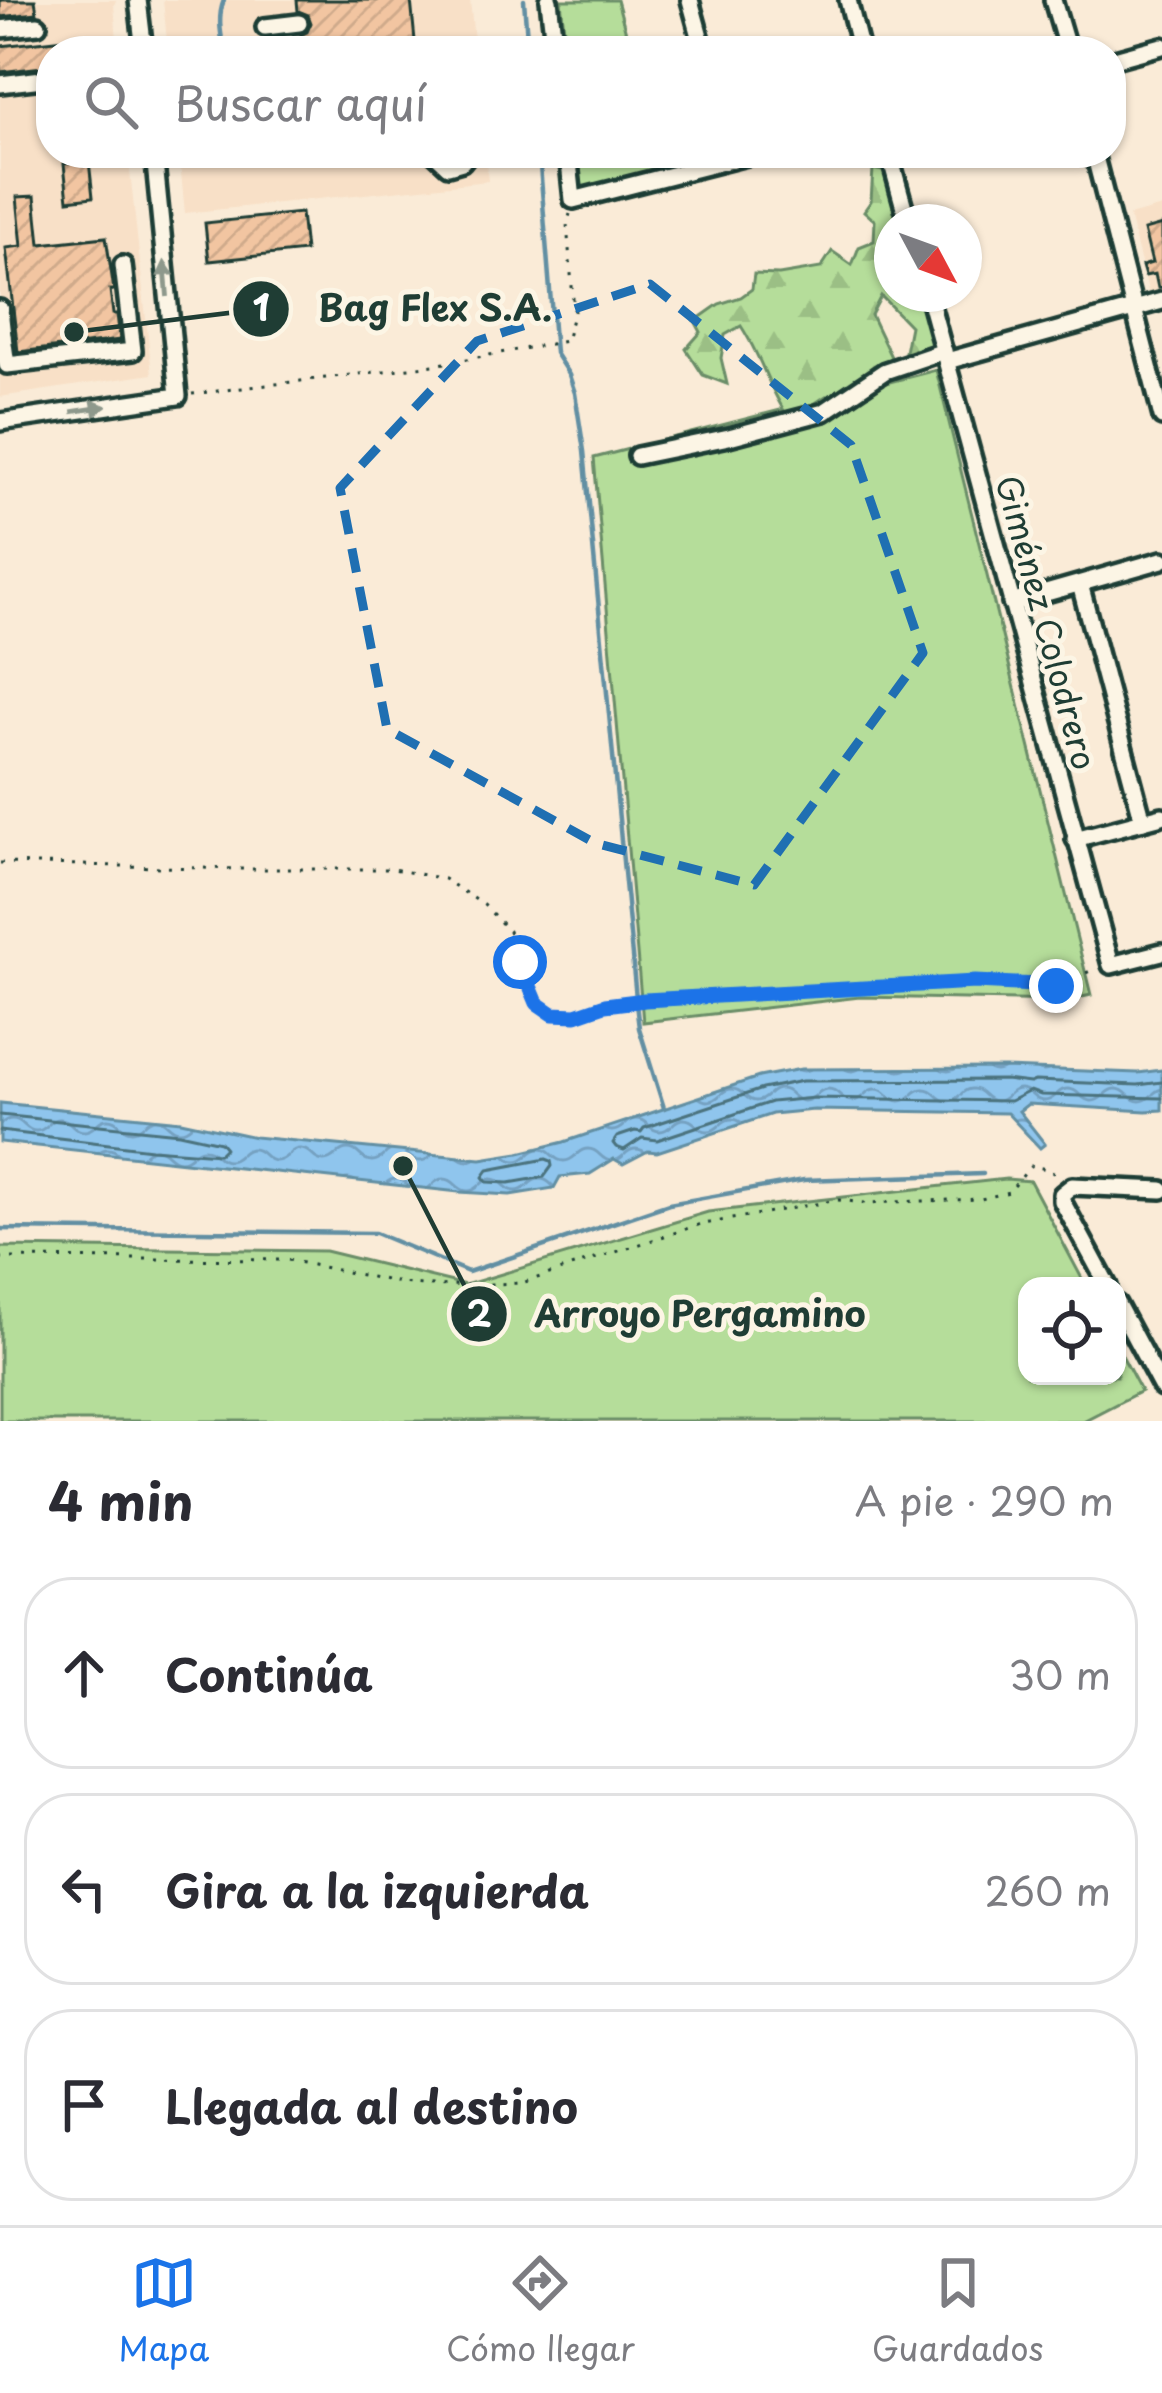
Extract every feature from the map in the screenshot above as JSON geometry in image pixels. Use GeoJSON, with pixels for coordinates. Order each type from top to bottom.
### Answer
{"type":"FeatureCollection","features":[{"type":"Feature","properties":{"kind":"street"},"geometry":{"type":"LineString","coordinates":[[138,0],[142,36]]}},
{"type":"Feature","properties":{"kind":"street"},"geometry":{"type":"LineString","coordinates":[[549,0],[554,36]]}},
{"type":"Feature","properties":{"kind":"street"},"geometry":{"type":"LineString","coordinates":[[689,0],[700,36]]}},
{"type":"Feature","properties":{"kind":"street"},"geometry":{"type":"LineString","coordinates":[[848,0],[857,36]]}},
{"type":"Feature","properties":{"kind":"street"},"geometry":{"type":"LineString","coordinates":[[1053,0],[1064,36]]}},
{"type":"Feature","properties":{"kind":"street"},"geometry":{"type":"LineString","coordinates":[[266,27],[299,23]]}},
{"type":"Feature","properties":{"kind":"street"},"geometry":{"type":"LineString","coordinates":[[0,29],[38,25]]}},
{"type":"Feature","properties":{"kind":"street"},"geometry":{"type":"LineString","coordinates":[[1126,56],[1162,46]]}},
{"type":"Feature","properties":{"kind":"street"},"geometry":{"type":"LineString","coordinates":[[0,84],[36,80]]}},
{"type":"Feature","properties":{"kind":"street"},"geometry":{"type":"LineString","coordinates":[[0,422],[178,396],[155,168]]}},
{"type":"Feature","properties":{"kind":"street"},"geometry":{"type":"LineString","coordinates":[[570,168],[573,200],[690,168]]}},
{"type":"Feature","properties":{"kind":"street"},"geometry":{"type":"LineString","coordinates":[[893,168],[903,204]]}},
{"type":"Feature","properties":{"kind":"street"},"geometry":{"type":"LineString","coordinates":[[1098,168],[1162,417]]}},
{"type":"Feature","properties":{"kind":"street"},"geometry":{"type":"LineString","coordinates":[[4,308],[7,365],[133,351],[123,265]]}},
{"type":"Feature","properties":{"kind":"street"},"geometry":{"type":"LineString","coordinates":[[637,456],[824,412],[885,370],[1162,301]]}},
{"type":"Feature","properties":{"kind":"street","name":"Giménez Colodrero"},"geometry":{"type":"LineString","coordinates":[[933,312],[1111,964]]}},
{"type":"Feature","properties":{"kind":"street"},"geometry":{"type":"LineString","coordinates":[[1011,603],[1162,560]]}},
{"type":"Feature","properties":{"kind":"street"},"geometry":{"type":"LineString","coordinates":[[1080,584],[1143,821]]}},
{"type":"Feature","properties":{"kind":"street"},"geometry":{"type":"LineString","coordinates":[[1075,839],[1162,816]]}},
{"type":"Feature","properties":{"kind":"street"},"geometry":{"type":"LineString","coordinates":[[1111,964],[1162,952]]}},
{"type":"Feature","properties":{"kind":"street"},"geometry":{"type":"LineString","coordinates":[[1104,1277],[1067,1193],[1162,1190]]}},
{"type":"Feature","properties":{"kind":"street"},"geometry":{"type":"LineString","coordinates":[[1126,1321],[1162,1388]]}},
{"type":"Feature","properties":{"kind":"path"},"geometry":{"type":"LineString","coordinates":[[178,396],[434,365],[566,340],[574,311],[567,224],[573,200]]}},
{"type":"Feature","properties":{"kind":"path"},"geometry":{"type":"LineString","coordinates":[[0,863],[393,869],[444,880],[484,905],[509,932],[537,1003],[553,1014],[576,1015],[617,1004],[692,998],[975,982],[1056,986],[1111,964]]}},
{"type":"Feature","properties":{"kind":"path"},"geometry":{"type":"LineString","coordinates":[[0,1258],[288,1260],[400,1283],[522,1283],[698,1225],[838,1200],[981,1199],[1009,1192],[1030,1166],[1047,1169],[1067,1193]]}},
{"type":"Feature","properties":{"kind":"highlighted area"},"geometry":{"type":"Polygon","coordinates":[[[650,284],[851,445],[923,653],[754,885],[595,843],[387,729],[340,488],[477,341],[650,284]]]}},
{"type":"Feature","properties":{"kind":"shaded area"},"geometry":{"type":"Polygon","coordinates":[[[0,0],[116,0],[117,36],[36,36],[36,168],[130,168],[152,374],[0,397],[0,0]]]}},
{"type":"Feature","properties":{"kind":"shaded area"},"geometry":{"type":"Polygon","coordinates":[[[163,0],[470,0],[474,36],[167,36],[163,0]]]}},
{"type":"Feature","properties":{"kind":"shaded area"},"geometry":{"type":"Polygon","coordinates":[[[180,168],[487,168],[488,181],[185,213],[180,168]]]}},
{"type":"Feature","properties":{"kind":"shaded area"},"geometry":{"type":"Polygon","coordinates":[[[1162,207],[1162,290],[1149,294],[1129,216],[1162,207]]]}},
{"type":"Feature","properties":{"kind":"green space"},"geometry":{"type":"Polygon","coordinates":[[[561,0],[617,0],[627,36],[565,36],[561,0]]]}},
{"type":"Feature","properties":{"kind":"green space"},"geometry":{"type":"Polygon","coordinates":[[[580,168],[663,171],[582,191],[580,168]]]}},
{"type":"Feature","properties":{"kind":"green space"},"geometry":{"type":"Polygon","coordinates":[[[873,169],[887,172],[900,204],[874,204],[874,220],[864,211],[871,201],[873,169]]]}},
{"type":"Feature","properties":{"kind":"green space"},"geometry":{"type":"Polygon","coordinates":[[[874,241],[871,315],[891,357],[852,393],[826,396],[790,420],[741,326],[725,335],[721,358],[727,384],[703,375],[686,349],[701,332],[695,321],[752,289],[754,274],[821,268],[832,251],[852,265],[859,247],[874,241]]]}},
{"type":"Feature","properties":{"kind":"green space"},"geometry":{"type":"Polygon","coordinates":[[[896,312],[930,312],[938,345],[904,357],[910,326],[896,312]]]}},
{"type":"Feature","properties":{"kind":"green space"},"geometry":{"type":"Polygon","coordinates":[[[936,370],[1091,995],[1064,1001],[860,997],[643,1022],[594,458],[936,370]]]}},
{"type":"Feature","properties":{"kind":"green space"},"geometry":{"type":"Polygon","coordinates":[[[1006,1179],[1030,1181],[1081,1277],[1018,1277],[1018,1385],[1126,1385],[1126,1363],[1141,1391],[1083,1421],[0,1421],[0,1247],[325,1251],[465,1285],[708,1212],[1006,1179]]]}},
{"type":"Feature","properties":{"kind":"water"},"geometry":{"type":"Polygon","coordinates":[[[801,1069],[1162,1070],[1162,1110],[1028,1104],[1019,1111],[1045,1144],[1040,1148],[1007,1113],[814,1110],[772,1114],[648,1151],[623,1164],[614,1159],[590,1174],[560,1177],[554,1188],[510,1195],[0,1142],[0,1103],[181,1121],[255,1137],[481,1159],[564,1142],[759,1077],[801,1069]]]}},
{"type":"Feature","properties":{"kind":"building"},"geometry":{"type":"Polygon","coordinates":[[[0,0],[35,0],[37,13],[0,17],[0,0]]]}},
{"type":"Feature","properties":{"kind":"building"},"geometry":{"type":"Polygon","coordinates":[[[297,0],[411,0],[415,36],[301,36],[311,23],[308,15],[298,11],[297,0]]]}},
{"type":"Feature","properties":{"kind":"building"},"geometry":{"type":"Polygon","coordinates":[[[36,42],[36,68],[0,72],[0,46],[36,42]]]}},
{"type":"Feature","properties":{"kind":"building"},"geometry":{"type":"Polygon","coordinates":[[[64,168],[90,168],[93,197],[68,200],[64,168]]]}},
{"type":"Feature","properties":{"kind":"building"},"geometry":{"type":"Polygon","coordinates":[[[35,196],[40,244],[106,237],[120,340],[18,352],[6,248],[22,246],[17,197],[35,196]]]}},
{"type":"Feature","properties":{"kind":"building"},"geometry":{"type":"Polygon","coordinates":[[[301,213],[305,251],[209,261],[205,223],[301,213]]]}},
{"type":"Feature","properties":{"kind":"building"},"geometry":{"type":"Polygon","coordinates":[[[1162,225],[1162,287],[1158,288],[1155,274],[1145,276],[1142,266],[1152,263],[1144,230],[1162,225]]]}},
{"type":"Feature","properties":{"kind":"waterway"},"geometry":{"type":"LineString","coordinates":[[222,36],[224,0]]}},
{"type":"Feature","properties":{"kind":"waterway"},"geometry":{"type":"LineString","coordinates":[[524,0],[527,36]]}},
{"type":"Feature","properties":{"kind":"waterway"},"geometry":{"type":"LineString","coordinates":[[540,168],[555,353],[575,393],[584,451],[636,998]]}},
{"type":"Feature","properties":{"kind":"waterway"},"geometry":{"type":"LineString","coordinates":[[636,1004],[664,1108]]}},
{"type":"Feature","properties":{"kind":"waterway"},"geometry":{"type":"LineString","coordinates":[[0,1229],[375,1233],[468,1272],[669,1204],[804,1180],[983,1174]]}},
{"type":"Feature","properties":{"kind":"place","name":"Bag Flex S.A."},"geometry":{"type":"Point","coordinates":[74,332]}},
{"type":"Feature","properties":{"kind":"place","name":"Arroyo Pergamino"},"geometry":{"type":"Point","coordinates":[403,1166]}},
{"type":"Feature","properties":{"kind":"route"},"geometry":{"type":"LineString","coordinates":[[520,962],[537,1003],[553,1014],[576,1015],[605,1005],[645,1000],[975,982],[1056,986]]}}]}
